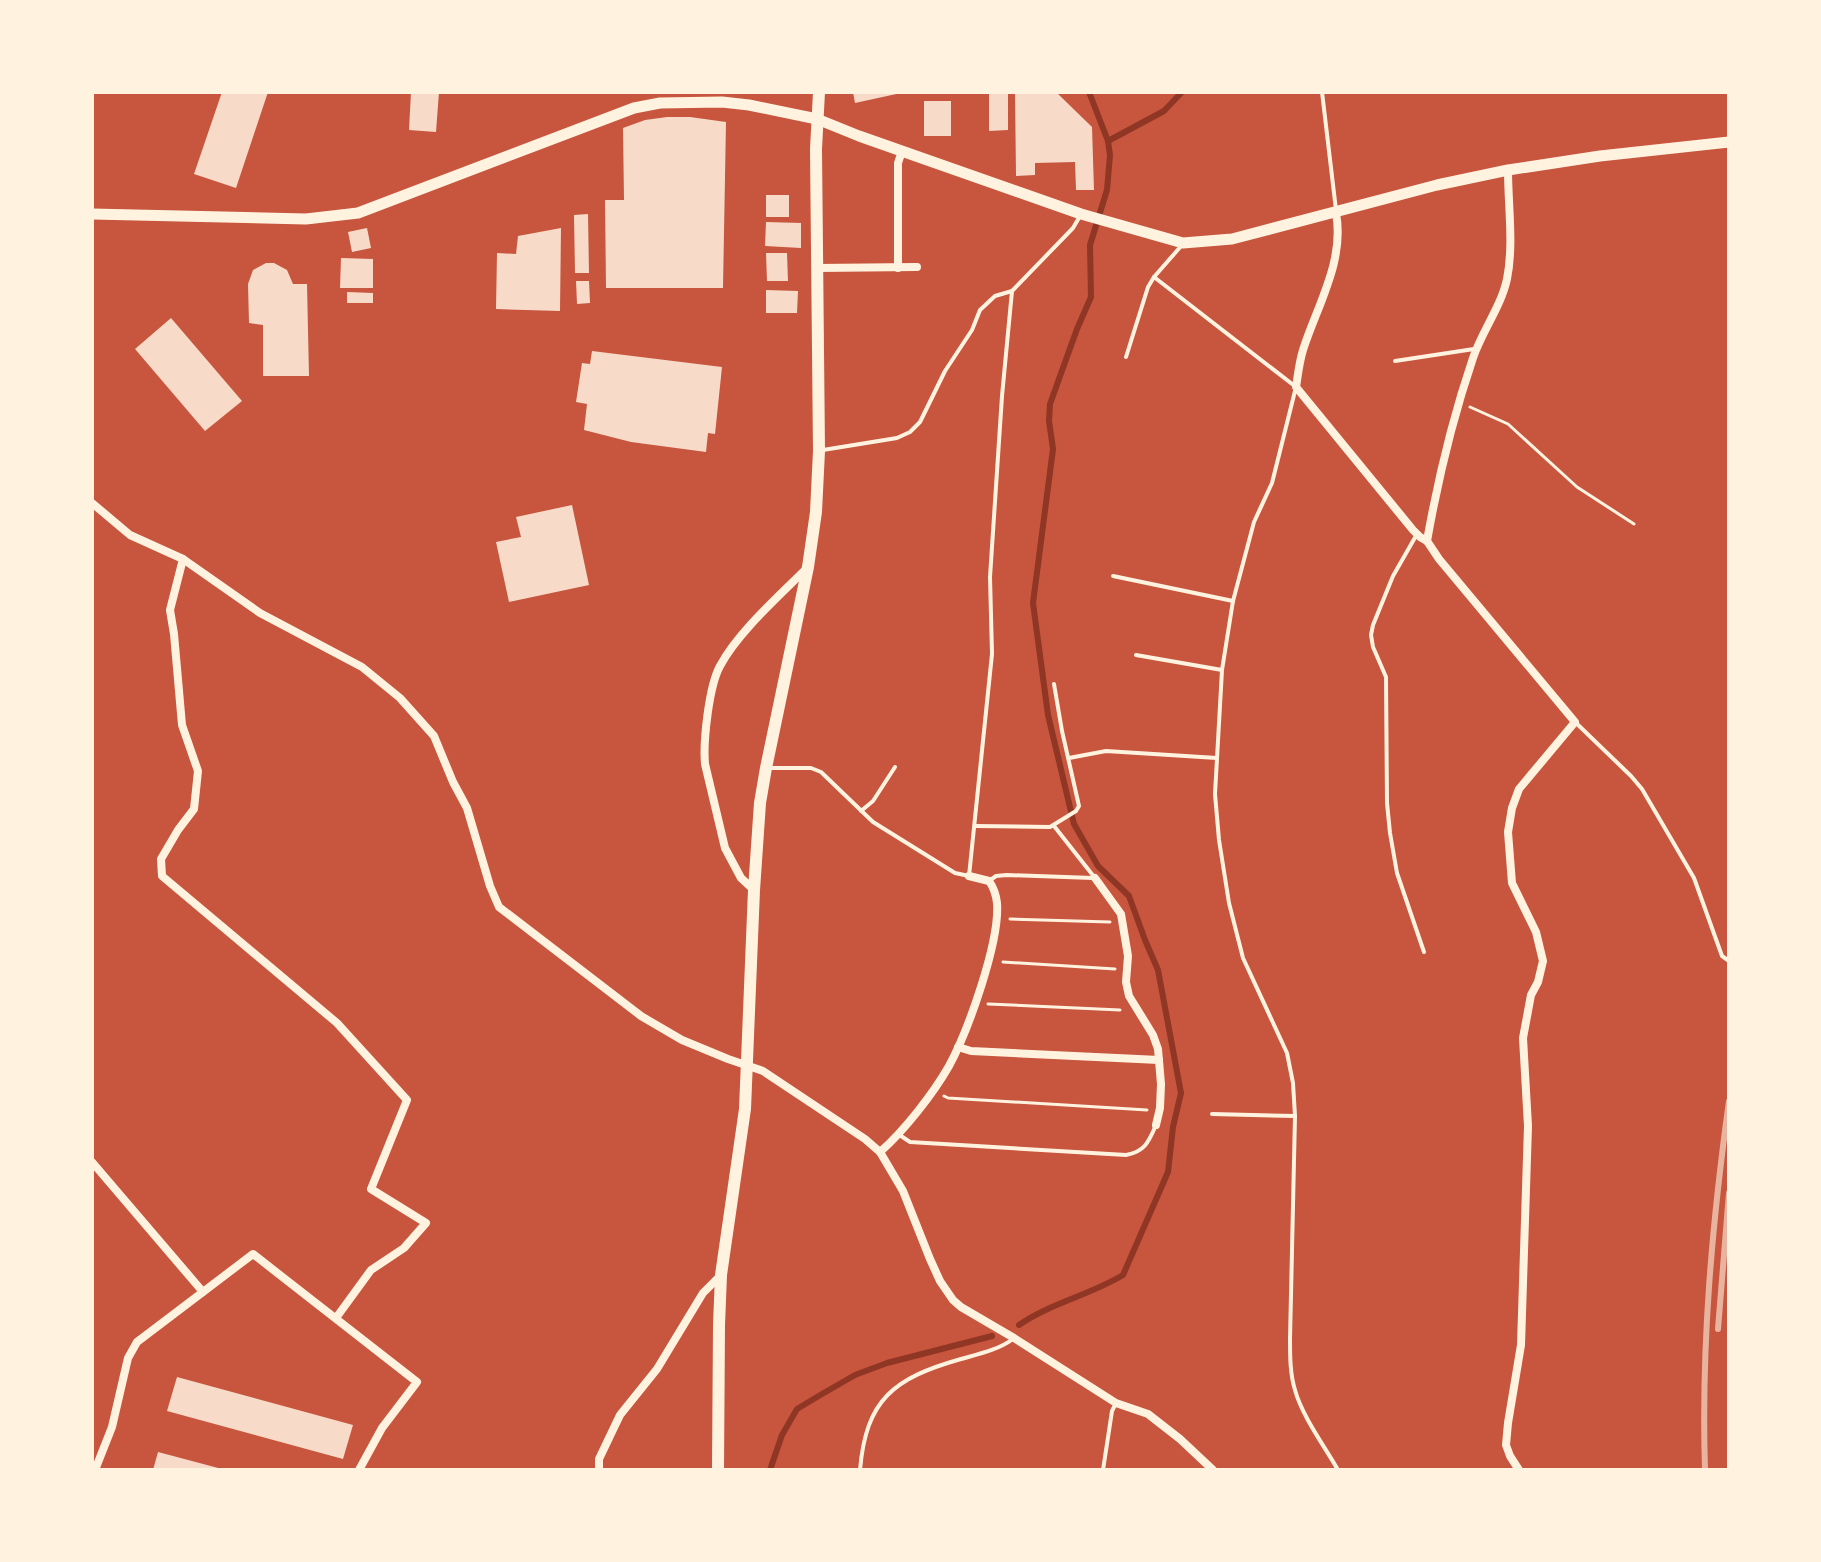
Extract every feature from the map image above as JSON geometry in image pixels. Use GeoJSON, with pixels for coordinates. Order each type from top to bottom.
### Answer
{"type":"FeatureCollection","features":[{"type":"Feature","properties":{"kind":"main road"},"geometry":{"type":"LineString","coordinates":[[718,1470],[721,1275],[741,1146],[760,803],[808,567],[816,512],[819,451],[819,92]]}},
{"type":"Feature","properties":{"kind":"street"},"geometry":{"type":"LineString","coordinates":[[92,214],[306,219],[358,213],[602,119],[660,103],[749,105],[817,119],[1084,215],[1183,243],[1232,239],[1437,185],[1508,170],[1729,142]]}},
{"type":"Feature","properties":{"kind":"street"},"geometry":{"type":"LineString","coordinates":[[898,268],[898,163],[902,151]]}},
{"type":"Feature","properties":{"kind":"street"},"geometry":{"type":"LineString","coordinates":[[1427,541],[1459,403],[1476,349],[1506,282],[1510,258],[1508,170]]}},
{"type":"Feature","properties":{"kind":"street"},"geometry":{"type":"LineString","coordinates":[[1336,213],[1337,243],[1331,275],[1302,351],[1296,387],[1575,722],[1519,789],[1508,832],[1512,883],[1536,932],[1543,961],[1531,995],[1523,1038],[1528,1126],[1521,1345],[1506,1445],[1519,1470]]}},
{"type":"Feature","properties":{"kind":"street"},"geometry":{"type":"LineString","coordinates":[[817,268],[917,267]]}},
{"type":"Feature","properties":{"kind":"street"},"geometry":{"type":"LineString","coordinates":[[92,503],[130,535],[183,559],[260,613],[362,667],[400,698],[434,736],[467,808],[499,907],[641,1016],[682,1040],[763,1071],[865,1139],[880,1152],[903,1191],[940,1281],[953,1300],[1116,1403],[1148,1414],[1213,1470]]}},
{"type":"Feature","properties":{"kind":"street"},"geometry":{"type":"LineString","coordinates":[[183,559],[170,610],[182,725],[198,771],[194,809],[161,859],[162,876],[337,1023],[407,1100],[371,1189],[426,1223],[404,1248],[371,1270],[336,1318]]}},
{"type":"Feature","properties":{"kind":"street"},"geometry":{"type":"LineString","coordinates":[[754,890],[741,878],[725,848],[705,764],[707,722],[719,668],[733,646],[808,567]]}},
{"type":"Feature","properties":{"kind":"street"},"geometry":{"type":"LineString","coordinates":[[880,1152],[898,1134],[948,1068],[976,1002],[997,918],[997,903],[989,881],[969,876]]}},
{"type":"Feature","properties":{"kind":"street"},"geometry":{"type":"LineString","coordinates":[[1095,878],[1121,914],[1128,956],[1126,982],[1129,996],[1158,1049],[1161,1084],[1156,1125]]}},
{"type":"Feature","properties":{"kind":"street"},"geometry":{"type":"LineString","coordinates":[[958,1047],[971,1051],[1159,1060]]}},
{"type":"Feature","properties":{"kind":"street"},"geometry":{"type":"LineString","coordinates":[[92,1162],[203,1292]]}},
{"type":"Feature","properties":{"kind":"street"},"geometry":{"type":"LineString","coordinates":[[95,1470],[112,1427],[128,1358],[137,1342],[253,1254],[417,1382],[382,1428],[359,1470]]}},
{"type":"Feature","properties":{"kind":"street"},"geometry":{"type":"LineString","coordinates":[[599,1470],[599,1459],[620,1415],[657,1369],[703,1293],[721,1275]]}},
{"type":"Feature","properties":{"kind":"lane"},"geometry":{"type":"LineString","coordinates":[[1322,92],[1336,213]]}},
{"type":"Feature","properties":{"kind":"lane"},"geometry":{"type":"LineString","coordinates":[[819,451],[897,438],[910,432],[920,422],[980,310],[995,296],[1012,291],[1084,215]]}},
{"type":"Feature","properties":{"kind":"lane"},"geometry":{"type":"LineString","coordinates":[[1126,357],[1148,287],[1183,243]]}},
{"type":"Feature","properties":{"kind":"lane"},"geometry":{"type":"LineString","coordinates":[[1154,277],[1296,387],[1272,483],[1254,522],[1233,601],[1222,670],[1215,794],[1229,903],[1243,958],[1287,1053],[1293,1083],[1290,1364],[1294,1388],[1299,1403],[1338,1470]]}},
{"type":"Feature","properties":{"kind":"lane"},"geometry":{"type":"LineString","coordinates":[[766,768],[811,768],[821,772],[873,822],[955,873],[969,876],[992,654],[990,577],[1012,291]]}},
{"type":"Feature","properties":{"kind":"lane"},"geometry":{"type":"LineString","coordinates":[[1395,361],[1476,349]]}},
{"type":"Feature","properties":{"kind":"lane"},"geometry":{"type":"LineString","coordinates":[[1417,534],[1393,576],[1371,635],[1386,677],[1390,833],[1397,873],[1424,952]]}},
{"type":"Feature","properties":{"kind":"lane"},"geometry":{"type":"LineString","coordinates":[[1113,576],[1233,601]]}},
{"type":"Feature","properties":{"kind":"lane"},"geometry":{"type":"LineString","coordinates":[[1136,655],[1222,670]]}},
{"type":"Feature","properties":{"kind":"lane"},"geometry":{"type":"LineString","coordinates":[[975,826],[1054,826],[1079,806],[1054,684]]}},
{"type":"Feature","properties":{"kind":"lane"},"geometry":{"type":"LineString","coordinates":[[1575,722],[1642,789],[1694,878],[1722,956],[1729,961]]}},
{"type":"Feature","properties":{"kind":"lane"},"geometry":{"type":"LineString","coordinates":[[1069,758],[1106,751],[1217,758]]}},
{"type":"Feature","properties":{"kind":"lane"},"geometry":{"type":"LineString","coordinates":[[861,811],[873,801],[895,767]]}},
{"type":"Feature","properties":{"kind":"lane"},"geometry":{"type":"LineString","coordinates":[[1054,826],[1095,878]]}},
{"type":"Feature","properties":{"kind":"lane"},"geometry":{"type":"LineString","coordinates":[[989,881],[996,876],[1007,875],[1095,878]]}},
{"type":"Feature","properties":{"kind":"lane"},"geometry":{"type":"LineString","coordinates":[[1212,1114],[1295,1116]]}},
{"type":"Feature","properties":{"kind":"lane"},"geometry":{"type":"LineString","coordinates":[[898,1134],[910,1142],[1126,1155],[1147,1146],[1156,1125]]}},
{"type":"Feature","properties":{"kind":"lane"},"geometry":{"type":"LineString","coordinates":[[860,1470],[868,1423],[878,1405],[894,1389],[920,1374],[1002,1347],[1014,1338]]}},
{"type":"Feature","properties":{"kind":"lane"},"geometry":{"type":"LineString","coordinates":[[1103,1470],[1112,1411],[1116,1403]]}},
{"type":"Feature","properties":{"kind":"path"},"geometry":{"type":"LineString","coordinates":[[1459,403],[1508,424],[1577,487],[1634,524]]}},
{"type":"Feature","properties":{"kind":"path"},"geometry":{"type":"LineString","coordinates":[[997,918],[1122,923]]}},
{"type":"Feature","properties":{"kind":"path"},"geometry":{"type":"LineString","coordinates":[[988,959],[996,962],[1113,968],[1127,972]]}},
{"type":"Feature","properties":{"kind":"path"},"geometry":{"type":"LineString","coordinates":[[976,1002],[1126,1011],[1135,1006]]}},
{"type":"Feature","properties":{"kind":"path"},"geometry":{"type":"LineString","coordinates":[[932,1090],[948,1098],[1159,1110]]}},
{"type":"Feature","properties":{"kind":"building"},"geometry":{"type":"Polygon","coordinates":[[[222,92],[268,92],[236,188],[194,174],[222,92]]]}},
{"type":"Feature","properties":{"kind":"building"},"geometry":{"type":"Polygon","coordinates":[[[411,92],[439,92],[436,132],[409,130],[411,92]]]}},
{"type":"Feature","properties":{"kind":"building"},"geometry":{"type":"Polygon","coordinates":[[[853,92],[900,92],[901,93],[855,103],[853,92]]]}},
{"type":"Feature","properties":{"kind":"building"},"geometry":{"type":"Polygon","coordinates":[[[989,92],[1008,92],[1008,130],[989,131],[989,92]]]}},
{"type":"Feature","properties":{"kind":"building"},"geometry":{"type":"Polygon","coordinates":[[[1015,92],[1056,92],[1092,127],[1094,190],[1076,190],[1075,162],[1035,163],[1035,175],[1016,176],[1015,92]]]}},
{"type":"Feature","properties":{"kind":"building"},"geometry":{"type":"Polygon","coordinates":[[[924,101],[951,101],[951,136],[924,136],[924,101]]]}},
{"type":"Feature","properties":{"kind":"building"},"geometry":{"type":"Polygon","coordinates":[[[667,117],[726,122],[723,288],[606,288],[605,200],[624,200],[623,128],[645,120],[667,117]]]}},
{"type":"Feature","properties":{"kind":"building"},"geometry":{"type":"Polygon","coordinates":[[[766,195],[789,195],[789,217],[766,217],[766,195]]]}},
{"type":"Feature","properties":{"kind":"building"},"geometry":{"type":"Polygon","coordinates":[[[588,214],[589,273],[575,273],[574,215],[588,214]]]}},
{"type":"Feature","properties":{"kind":"building"},"geometry":{"type":"Polygon","coordinates":[[[766,222],[801,223],[801,248],[765,246],[766,222]]]}},
{"type":"Feature","properties":{"kind":"building"},"geometry":{"type":"Polygon","coordinates":[[[367,228],[371,248],[352,252],[348,232],[367,228]]]}},
{"type":"Feature","properties":{"kind":"building"},"geometry":{"type":"Polygon","coordinates":[[[561,228],[560,311],[496,309],[497,253],[516,254],[518,236],[561,228]]]}},
{"type":"Feature","properties":{"kind":"building"},"geometry":{"type":"Polygon","coordinates":[[[766,253],[787,253],[788,281],[767,281],[766,253]]]}},
{"type":"Feature","properties":{"kind":"building"},"geometry":{"type":"Polygon","coordinates":[[[341,258],[373,259],[373,288],[340,288],[341,258]]]}},
{"type":"Feature","properties":{"kind":"building"},"geometry":{"type":"Polygon","coordinates":[[[266,263],[274,263],[287,270],[293,284],[307,284],[309,376],[263,376],[263,325],[249,323],[248,284],[253,270],[266,263]]]}},
{"type":"Feature","properties":{"kind":"building"},"geometry":{"type":"Polygon","coordinates":[[[576,281],[589,281],[590,303],[577,304],[576,281]]]}},
{"type":"Feature","properties":{"kind":"building"},"geometry":{"type":"Polygon","coordinates":[[[766,290],[798,291],[797,313],[766,313],[766,290]]]}},
{"type":"Feature","properties":{"kind":"building"},"geometry":{"type":"Polygon","coordinates":[[[347,292],[373,293],[373,303],[347,303],[347,292]]]}},
{"type":"Feature","properties":{"kind":"building"},"geometry":{"type":"Polygon","coordinates":[[[171,318],[242,401],[205,431],[135,349],[171,318]]]}},
{"type":"Feature","properties":{"kind":"building"},"geometry":{"type":"Polygon","coordinates":[[[592,351],[722,367],[715,434],[708,433],[706,452],[631,442],[584,430],[587,404],[576,402],[582,363],[590,364],[592,351]]]}},
{"type":"Feature","properties":{"kind":"building"},"geometry":{"type":"Polygon","coordinates":[[[572,505],[589,585],[509,602],[496,542],[521,537],[516,517],[572,505]]]}},
{"type":"Feature","properties":{"kind":"building"},"geometry":{"type":"Polygon","coordinates":[[[177,1377],[353,1425],[343,1459],[167,1411],[177,1377]]]}},
{"type":"Feature","properties":{"kind":"building"},"geometry":{"type":"Polygon","coordinates":[[[158,1452],[222,1469],[153,1470],[158,1452]]]}},
{"type":"Feature","properties":{"kind":"waterway"},"geometry":{"type":"LineString","coordinates":[[1019,1325],[1123,1275],[1168,1172],[1181,1093],[1158,970],[1129,896],[1098,866],[1074,824],[1048,715],[1033,603],[1053,449],[1050,404],[1091,297],[1090,245],[1107,190],[1108,141],[1089,92]]}},
{"type":"Feature","properties":{"kind":"waterway"},"geometry":{"type":"LineString","coordinates":[[1108,141],[1164,111],[1182,92]]}},
{"type":"Feature","properties":{"kind":"waterway"},"geometry":{"type":"LineString","coordinates":[[770,1470],[782,1435],[797,1409],[855,1375],[887,1363],[992,1336]]}},
{"type":"Feature","properties":{"kind":"railway"},"geometry":{"type":"LineString","coordinates":[[1705,1470],[1709,1285],[1729,1101]]}},
{"type":"Feature","properties":{"kind":"railway"},"geometry":{"type":"LineString","coordinates":[[1718,1329],[1729,1193]]}}]}
